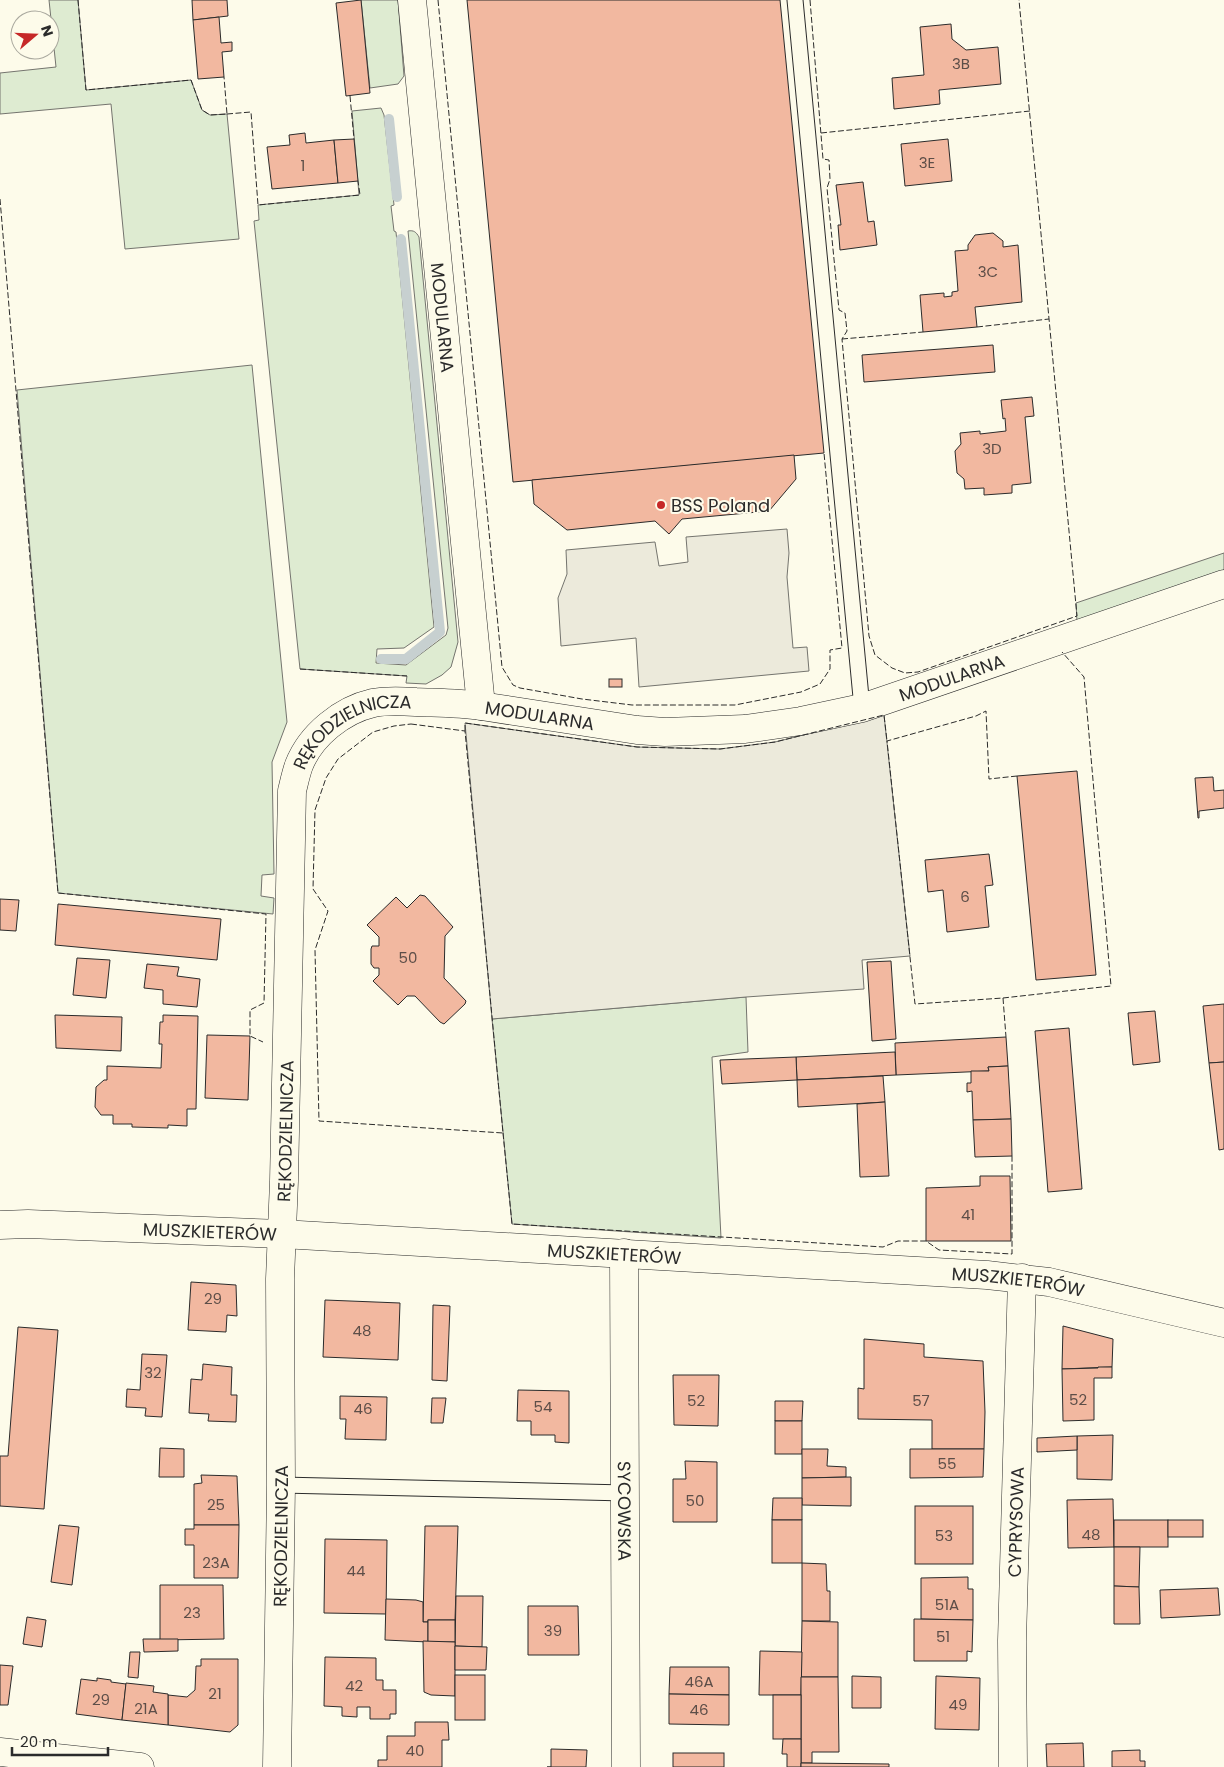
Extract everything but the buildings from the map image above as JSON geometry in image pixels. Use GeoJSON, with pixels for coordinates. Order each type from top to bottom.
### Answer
{"type":"FeatureCollection","features":[{"type":"Feature","properties":{"kind":"street","name":"MODULARNA"},"geometry":{"type":"LineString","coordinates":[[412,0],[481,706],[637,730],[666,732],[745,729],[801,721],[862,708],[1224,584]]}},
{"type":"Feature","properties":{"kind":"street","name":"RĘKODZIELNICZA"},"geometry":{"type":"LineString","coordinates":[[278,1767],[281,1485],[280,1279],[292,791],[298,767],[304,754],[320,732],[338,719],[361,707],[391,701],[455,703],[481,706]]}},
{"type":"Feature","properties":{"kind":"street","name":"MUSZKIETERÓW"},"geometry":{"type":"LineString","coordinates":[[0,1225],[28,1224],[282,1234],[1022,1278],[1049,1282],[1224,1323]]}},
{"type":"Feature","properties":{"kind":"street","name":"SYCOWSKA"},"geometry":{"type":"LineString","coordinates":[[624,1253],[626,1767]]}},
{"type":"Feature","properties":{"kind":"street","name":"CYPRYSOWA"},"geometry":{"type":"LineString","coordinates":[[1013,1767],[1012,1641],[1022,1278]]}},
{"type":"Feature","properties":{"kind":"street"},"geometry":{"type":"LineString","coordinates":[[0,1752],[140,1767]]}},
{"type":"Feature","properties":{"kind":"lane"},"geometry":{"type":"LineString","coordinates":[[795,0],[862,708]]}},
{"type":"Feature","properties":{"kind":"lane"},"geometry":{"type":"LineString","coordinates":[[281,1485],[626,1494]]}},
{"type":"Feature","properties":{"kind":"green space"},"geometry":{"type":"Polygon","coordinates":[[[49,0],[78,0],[86,90],[191,80],[202,110],[210,115],[227,114],[239,239],[125,249],[111,104],[0,114],[0,73],[56,67],[55,60],[60,60],[60,10],[50,10],[49,0]]]}},
{"type":"Feature","properties":{"kind":"green space"},"geometry":{"type":"Polygon","coordinates":[[[361,0],[398,0],[404,76],[398,84],[370,88],[361,0]]]}},
{"type":"Feature","properties":{"kind":"green space"},"geometry":{"type":"Polygon","coordinates":[[[381,108],[384,115],[394,205],[391,206],[394,231],[396,232],[434,627],[404,648],[377,649],[376,663],[406,665],[446,635],[448,628],[408,231],[412,231],[419,237],[458,642],[451,667],[442,675],[426,684],[406,683],[407,676],[300,669],[254,221],[259,220],[258,205],[359,195],[352,111],[381,108]]]}},
{"type":"Feature","properties":{"kind":"green space"},"geometry":{"type":"Polygon","coordinates":[[[252,365],[287,722],[272,762],[274,874],[262,875],[261,896],[274,898],[273,914],[58,893],[17,390],[252,365]]]}},
{"type":"Feature","properties":{"kind":"green space"},"geometry":{"type":"Polygon","coordinates":[[[1224,553],[1224,570],[1077,621],[1076,603],[1224,553]]]}},
{"type":"Feature","properties":{"kind":"green space"},"geometry":{"type":"Polygon","coordinates":[[[746,997],[748,1052],[712,1057],[721,1238],[512,1224],[492,1019],[746,997]]]}},
{"type":"Feature","properties":{"kind":"shaded area"},"geometry":{"type":"Polygon","coordinates":[[[787,529],[789,553],[787,577],[793,648],[807,647],[809,671],[639,687],[636,638],[561,646],[558,598],[567,574],[566,550],[655,542],[659,566],[688,562],[686,537],[787,529]]]}},
{"type":"Feature","properties":{"kind":"shaded area"},"geometry":{"type":"Polygon","coordinates":[[[884,715],[910,956],[862,960],[864,989],[746,997],[492,1019],[465,723],[637,747],[720,749],[775,742],[884,715]]]}},
{"type":"Feature","properties":{"kind":"waterway"},"geometry":{"type":"LineString","coordinates":[[389,119],[397,197]]}},
{"type":"Feature","properties":{"kind":"waterway"},"geometry":{"type":"LineString","coordinates":[[381,659],[406,659],[440,632],[401,239]]}},
{"type":"Feature","properties":{"kind":"fence"},"geometry":{"type":"LineString","coordinates":[[78,0],[86,90],[191,80],[202,110],[210,115],[227,114],[224,77]]}},
{"type":"Feature","properties":{"kind":"fence"},"geometry":{"type":"LineString","coordinates":[[438,0],[502,667],[513,685],[520,688],[582,699],[632,705],[735,705],[801,692],[820,684],[830,669],[830,650],[842,648],[824,453]]}},
{"type":"Feature","properties":{"kind":"fence"},"geometry":{"type":"LineString","coordinates":[[810,0],[823,159],[829,160],[830,179],[827,188],[839,310],[845,313],[847,331],[842,339],[869,636],[875,655],[892,668],[905,673],[918,672],[1077,616],[1019,0]]}},
{"type":"Feature","properties":{"kind":"fence"},"geometry":{"type":"LineString","coordinates":[[350,96],[354,139]]}},
{"type":"Feature","properties":{"kind":"fence"},"geometry":{"type":"LineString","coordinates":[[821,133],[1030,111]]}},
{"type":"Feature","properties":{"kind":"fence"},"geometry":{"type":"LineString","coordinates":[[227,114],[251,112],[258,205],[360,195],[358,181]]}},
{"type":"Feature","properties":{"kind":"fence"},"geometry":{"type":"LineString","coordinates":[[0,199],[58,893],[266,914],[264,1003],[250,1010],[250,1036],[263,1042]]}},
{"type":"Feature","properties":{"kind":"fence"},"geometry":{"type":"LineString","coordinates":[[977,327],[1049,319]]}},
{"type":"Feature","properties":{"kind":"fence"},"geometry":{"type":"LineString","coordinates":[[842,339],[923,332]]}},
{"type":"Feature","properties":{"kind":"fence"},"geometry":{"type":"LineString","coordinates":[[1017,776],[989,779],[986,711],[976,716],[887,741],[915,1004],[1003,998],[1111,986],[1084,677],[1062,652]]}},
{"type":"Feature","properties":{"kind":"fence"},"geometry":{"type":"LineString","coordinates":[[300,669],[407,676]]}},
{"type":"Feature","properties":{"kind":"fence"},"geometry":{"type":"LineString","coordinates":[[465,731],[465,723],[637,747],[720,749],[775,742],[884,715],[887,741]]}},
{"type":"Feature","properties":{"kind":"fence"},"geometry":{"type":"LineString","coordinates":[[411,724],[465,731],[503,1133],[319,1121],[315,950],[328,911],[313,889],[315,810],[326,778],[338,759],[373,732],[394,726],[411,724]]}},
{"type":"Feature","properties":{"kind":"fence"},"geometry":{"type":"LineString","coordinates":[[1003,998],[1006,1037]]}},
{"type":"Feature","properties":{"kind":"fence"},"geometry":{"type":"LineString","coordinates":[[503,1133],[512,1224],[883,1247],[898,1241],[926,1241],[939,1250],[1012,1254],[1012,1156]]}},
{"type":"Feature","properties":{"kind":"place","name":"BSS Poland"},"geometry":{"type":"Point","coordinates":[661,505]}}]}
